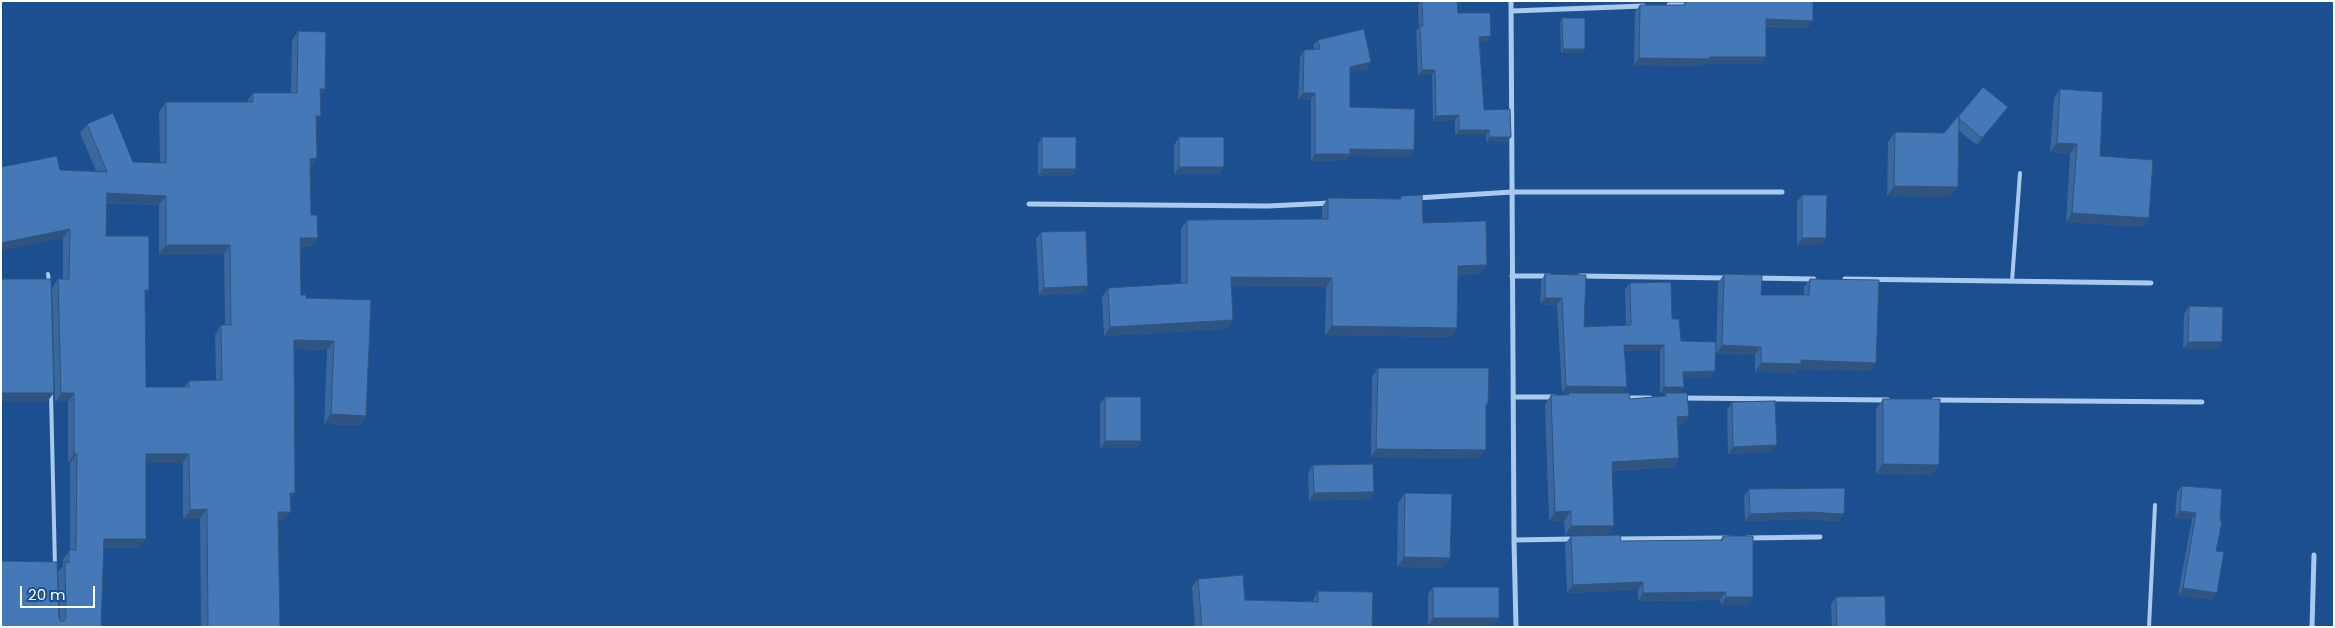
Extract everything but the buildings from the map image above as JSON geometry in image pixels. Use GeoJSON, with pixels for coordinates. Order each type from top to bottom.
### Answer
{"type":"FeatureCollection","features":[{"type":"Feature","properties":{"kind":"street"},"geometry":{"type":"LineString","coordinates":[[1511,1],[1516,627]]}},
{"type":"Feature","properties":{"kind":"street"},"geometry":{"type":"LineString","coordinates":[[1667,6],[1696,4]]}},
{"type":"Feature","properties":{"kind":"street"},"geometry":{"type":"LineString","coordinates":[[1512,11],[1647,6]]}},
{"type":"Feature","properties":{"kind":"street"},"geometry":{"type":"LineString","coordinates":[[1414,198],[1512,192],[1782,192]]}},
{"type":"Feature","properties":{"kind":"street"},"geometry":{"type":"LineString","coordinates":[[1029,204],[1268,206],[1336,202]]}},
{"type":"Feature","properties":{"kind":"street"},"geometry":{"type":"LineString","coordinates":[[1512,276],[1552,276]]}},
{"type":"Feature","properties":{"kind":"street"},"geometry":{"type":"LineString","coordinates":[[1572,276],[1732,278]]}},
{"type":"Feature","properties":{"kind":"street"},"geometry":{"type":"LineString","coordinates":[[1752,278],[1822,279]]}},
{"type":"Feature","properties":{"kind":"street"},"geometry":{"type":"LineString","coordinates":[[1842,279],[2151,283]]}},
{"type":"Feature","properties":{"kind":"street"},"geometry":{"type":"LineString","coordinates":[[1513,397],[1563,397]]}},
{"type":"Feature","properties":{"kind":"street"},"geometry":{"type":"LineString","coordinates":[[1613,398],[1653,398]]}},
{"type":"Feature","properties":{"kind":"street"},"geometry":{"type":"LineString","coordinates":[[1673,398],[1892,400]]}},
{"type":"Feature","properties":{"kind":"street"},"geometry":{"type":"LineString","coordinates":[[1922,400],[2202,402]]}},
{"type":"Feature","properties":{"kind":"street"},"geometry":{"type":"LineString","coordinates":[[1741,538],[1820,537]]}},
{"type":"Feature","properties":{"kind":"street"},"geometry":{"type":"LineString","coordinates":[[1603,539],[1731,538]]}},
{"type":"Feature","properties":{"kind":"street"},"geometry":{"type":"LineString","coordinates":[[1514,540],[1583,539]]}},
{"type":"Feature","properties":{"kind":"street"},"geometry":{"type":"LineString","coordinates":[[2312,627],[2314,554]]}},
{"type":"Feature","properties":{"kind":"lane"},"geometry":{"type":"LineString","coordinates":[[2012,281],[2020,173]]}},
{"type":"Feature","properties":{"kind":"lane"},"geometry":{"type":"LineString","coordinates":[[48,274],[49,284]]}},
{"type":"Feature","properties":{"kind":"lane"},"geometry":{"type":"LineString","coordinates":[[51,392],[55,578]]}},
{"type":"Feature","properties":{"kind":"lane"},"geometry":{"type":"LineString","coordinates":[[2149,627],[2155,505]]}}]}
